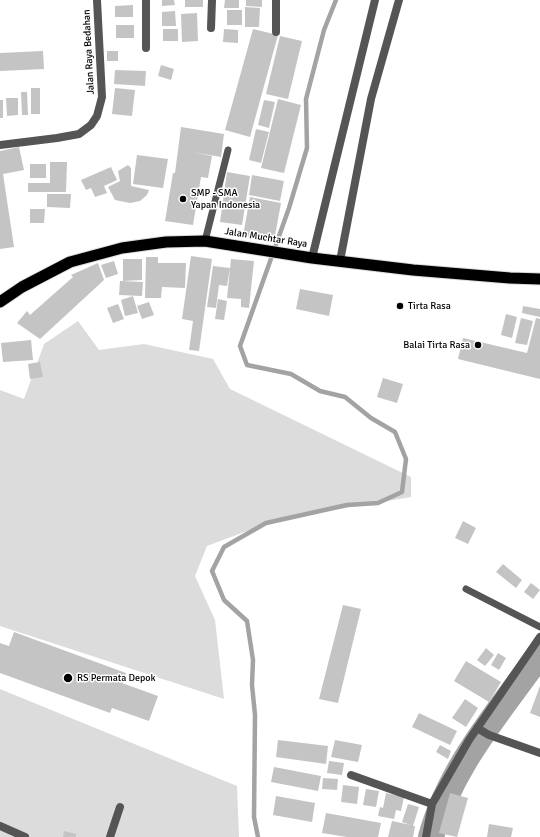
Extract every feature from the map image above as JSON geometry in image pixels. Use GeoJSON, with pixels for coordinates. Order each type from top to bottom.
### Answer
{"type":"FeatureCollection","features":[{"type":"Feature","properties":{"kind":"highway","name":"Jalan Muchtar Raya"},"geometry":{"type":"LineString","coordinates":[[1,300],[22,287],[70,262],[122,248],[166,242],[205,241],[312,258],[450,273],[540,279]]}},
{"type":"Feature","properties":{"kind":"street","name":"Jalan Raya Bedahan"},"geometry":{"type":"LineString","coordinates":[[0,145],[79,134],[91,125],[97,116],[102,97],[97,0]]}},
{"type":"Feature","properties":{"kind":"street"},"geometry":{"type":"LineString","coordinates":[[146,0],[146,48]]}},
{"type":"Feature","properties":{"kind":"street"},"geometry":{"type":"LineString","coordinates":[[211,28],[212,0]]}},
{"type":"Feature","properties":{"kind":"street"},"geometry":{"type":"LineString","coordinates":[[276,0],[276,32]]}},
{"type":"Feature","properties":{"kind":"street"},"geometry":{"type":"LineString","coordinates":[[312,258],[375,0]]}},
{"type":"Feature","properties":{"kind":"street"},"geometry":{"type":"LineString","coordinates":[[340,261],[371,99],[399,0]]}},
{"type":"Feature","properties":{"kind":"street"},"geometry":{"type":"LineString","coordinates":[[426,837],[432,804],[540,637]]}},
{"type":"Feature","properties":{"kind":"street"},"geometry":{"type":"LineString","coordinates":[[479,730],[540,753]]}},
{"type":"Feature","properties":{"kind":"street"},"geometry":{"type":"LineString","coordinates":[[351,775],[432,804]]}},
{"type":"Feature","properties":{"kind":"street"},"geometry":{"type":"LineString","coordinates":[[110,837],[120,807]]}},
{"type":"Feature","properties":{"kind":"street"},"geometry":{"type":"LineString","coordinates":[[0,826],[25,837]]}},
{"type":"Feature","properties":{"kind":"lane"},"geometry":{"type":"LineString","coordinates":[[205,241],[228,150]]}},
{"type":"Feature","properties":{"kind":"lane"},"geometry":{"type":"LineString","coordinates":[[466,589],[540,627]]}},
{"type":"Feature","properties":{"kind":"shaded area"},"geometry":{"type":"Polygon","coordinates":[[[78,321],[99,350],[144,344],[213,359],[230,389],[411,477],[411,497],[279,519],[207,546],[195,576],[215,620],[224,699],[0,626],[0,390],[24,399],[44,344],[78,321]]]}},
{"type":"Feature","properties":{"kind":"shaded area"},"geometry":{"type":"Polygon","coordinates":[[[0,689],[237,786],[239,837],[0,837],[0,689]]]}},
{"type":"Feature","properties":{"kind":"building"},"geometry":{"type":"Polygon","coordinates":[[[162,0],[174,0],[175,5],[162,6],[162,0]]]}},
{"type":"Feature","properties":{"kind":"building"},"geometry":{"type":"Polygon","coordinates":[[[185,0],[203,0],[203,7],[185,7],[185,0]]]}},
{"type":"Feature","properties":{"kind":"building"},"geometry":{"type":"Polygon","coordinates":[[[225,0],[239,0],[239,8],[224,8],[225,0]]]}},
{"type":"Feature","properties":{"kind":"building"},"geometry":{"type":"Polygon","coordinates":[[[246,0],[262,0],[262,7],[246,6],[246,0]]]}},
{"type":"Feature","properties":{"kind":"building"},"geometry":{"type":"Polygon","coordinates":[[[133,5],[133,17],[115,17],[115,6],[133,5]]]}},
{"type":"Feature","properties":{"kind":"building"},"geometry":{"type":"Polygon","coordinates":[[[245,7],[260,8],[259,27],[245,27],[245,7]]]}},
{"type":"Feature","properties":{"kind":"building"},"geometry":{"type":"Polygon","coordinates":[[[227,10],[242,10],[242,25],[227,25],[227,10]]]}},
{"type":"Feature","properties":{"kind":"building"},"geometry":{"type":"Polygon","coordinates":[[[175,11],[176,26],[162,26],[162,12],[175,11]]]}},
{"type":"Feature","properties":{"kind":"building"},"geometry":{"type":"Polygon","coordinates":[[[197,13],[198,41],[182,42],[181,14],[197,13]]]}},
{"type":"Feature","properties":{"kind":"building"},"geometry":{"type":"Polygon","coordinates":[[[116,25],[134,25],[134,38],[116,38],[116,25]]]}},
{"type":"Feature","properties":{"kind":"building"},"geometry":{"type":"Polygon","coordinates":[[[163,29],[178,29],[178,41],[163,41],[163,29]]]}},
{"type":"Feature","properties":{"kind":"building"},"geometry":{"type":"Polygon","coordinates":[[[224,29],[238,30],[238,43],[223,42],[224,29]]]}},
{"type":"Feature","properties":{"kind":"building"},"geometry":{"type":"Polygon","coordinates":[[[253,29],[278,35],[250,137],[225,130],[253,29]]]}},
{"type":"Feature","properties":{"kind":"building"},"geometry":{"type":"Polygon","coordinates":[[[280,36],[302,41],[288,99],[266,94],[280,36]]]}},
{"type":"Feature","properties":{"kind":"building"},"geometry":{"type":"Polygon","coordinates":[[[43,51],[44,69],[0,71],[0,53],[43,51]]]}},
{"type":"Feature","properties":{"kind":"building"},"geometry":{"type":"Polygon","coordinates":[[[107,51],[118,51],[118,61],[107,61],[107,51]]]}},
{"type":"Feature","properties":{"kind":"building"},"geometry":{"type":"Polygon","coordinates":[[[161,65],[174,69],[171,80],[158,76],[161,65]]]}},
{"type":"Feature","properties":{"kind":"building"},"geometry":{"type":"Polygon","coordinates":[[[115,70],[146,71],[145,86],[114,84],[115,70]]]}},
{"type":"Feature","properties":{"kind":"building"},"geometry":{"type":"Polygon","coordinates":[[[31,88],[40,88],[40,114],[31,114],[31,88]]]}},
{"type":"Feature","properties":{"kind":"building"},"geometry":{"type":"Polygon","coordinates":[[[115,88],[135,90],[132,116],[112,114],[115,88]]]}},
{"type":"Feature","properties":{"kind":"building"},"geometry":{"type":"Polygon","coordinates":[[[21,92],[27,92],[28,115],[22,115],[21,92]]]}},
{"type":"Feature","properties":{"kind":"building"},"geometry":{"type":"Polygon","coordinates":[[[6,98],[18,98],[18,115],[7,116],[6,98]]]}},
{"type":"Feature","properties":{"kind":"building"},"geometry":{"type":"Polygon","coordinates":[[[278,99],[301,105],[284,173],[261,168],[278,99]]]}},
{"type":"Feature","properties":{"kind":"building"},"geometry":{"type":"Polygon","coordinates":[[[0,100],[3,100],[3,118],[0,118],[0,100]]]}},
{"type":"Feature","properties":{"kind":"building"},"geometry":{"type":"Polygon","coordinates":[[[264,100],[275,102],[269,128],[258,125],[264,100]]]}},
{"type":"Feature","properties":{"kind":"building"},"geometry":{"type":"Polygon","coordinates":[[[181,127],[224,134],[221,157],[192,152],[212,156],[208,178],[201,177],[193,225],[165,221],[173,173],[175,173],[181,127]]]}},
{"type":"Feature","properties":{"kind":"building"},"geometry":{"type":"Polygon","coordinates":[[[256,129],[269,132],[261,163],[249,160],[256,129]]]}},
{"type":"Feature","properties":{"kind":"building"},"geometry":{"type":"Polygon","coordinates":[[[19,147],[24,170],[3,174],[14,247],[0,249],[0,151],[19,147]]]}},
{"type":"Feature","properties":{"kind":"building"},"geometry":{"type":"Polygon","coordinates":[[[137,155],[168,159],[163,188],[133,184],[137,155]]]}},
{"type":"Feature","properties":{"kind":"building"},"geometry":{"type":"Polygon","coordinates":[[[50,162],[67,162],[66,192],[28,192],[28,183],[50,183],[50,162]]]}},
{"type":"Feature","properties":{"kind":"building"},"geometry":{"type":"Polygon","coordinates":[[[30,164],[46,164],[46,178],[30,178],[30,164]]]}},
{"type":"Feature","properties":{"kind":"building"},"geometry":{"type":"Polygon","coordinates":[[[128,165],[131,168],[131,186],[149,190],[147,195],[140,201],[130,203],[115,200],[108,187],[120,181],[118,171],[128,165]]]}},
{"type":"Feature","properties":{"kind":"building"},"geometry":{"type":"Polygon","coordinates":[[[111,167],[117,180],[104,186],[107,193],[95,197],[91,188],[86,190],[81,180],[111,167]]]}},
{"type":"Feature","properties":{"kind":"building"},"geometry":{"type":"Polygon","coordinates":[[[227,172],[250,176],[242,225],[220,222],[227,172]]]}},
{"type":"Feature","properties":{"kind":"building"},"geometry":{"type":"Polygon","coordinates":[[[252,175],[284,181],[280,201],[249,195],[252,175]]]}},
{"type":"Feature","properties":{"kind":"building"},"geometry":{"type":"Polygon","coordinates":[[[47,194],[71,194],[70,208],[47,207],[47,194]]]}},
{"type":"Feature","properties":{"kind":"building"},"geometry":{"type":"Polygon","coordinates":[[[250,197],[281,203],[274,241],[243,236],[250,197]]]}},
{"type":"Feature","properties":{"kind":"building"},"geometry":{"type":"Polygon","coordinates":[[[30,209],[45,209],[44,223],[30,223],[30,209]]]}},
{"type":"Feature","properties":{"kind":"building"},"geometry":{"type":"Polygon","coordinates":[[[191,256],[212,259],[199,351],[189,350],[193,321],[182,319],[191,256]]]}},
{"type":"Feature","properties":{"kind":"building"},"geometry":{"type":"Polygon","coordinates":[[[146,257],[158,257],[158,263],[186,263],[185,288],[162,287],[161,298],[145,298],[146,257]]]}},
{"type":"Feature","properties":{"kind":"building"},"geometry":{"type":"Polygon","coordinates":[[[123,259],[142,259],[142,280],[123,281],[123,259]]]}},
{"type":"Feature","properties":{"kind":"building"},"geometry":{"type":"Polygon","coordinates":[[[231,259],[254,261],[249,308],[241,307],[241,299],[227,298],[231,259]]]}},
{"type":"Feature","properties":{"kind":"building"},"geometry":{"type":"Polygon","coordinates":[[[114,261],[118,274],[106,278],[101,265],[114,261]]]}},
{"type":"Feature","properties":{"kind":"building"},"geometry":{"type":"Polygon","coordinates":[[[98,263],[104,280],[40,339],[17,323],[27,311],[30,315],[73,277],[71,275],[98,263]]]}},
{"type":"Feature","properties":{"kind":"building"},"geometry":{"type":"Polygon","coordinates":[[[213,266],[230,268],[227,286],[219,285],[216,308],[207,307],[213,266]]]}},
{"type":"Feature","properties":{"kind":"building"},"geometry":{"type":"Polygon","coordinates":[[[120,281],[143,282],[142,296],[119,295],[120,281]]]}},
{"type":"Feature","properties":{"kind":"building"},"geometry":{"type":"Polygon","coordinates":[[[300,289],[333,295],[329,316],[296,309],[300,289]]]}},
{"type":"Feature","properties":{"kind":"building"},"geometry":{"type":"Polygon","coordinates":[[[133,296],[138,313],[125,316],[121,300],[133,296]]]}},
{"type":"Feature","properties":{"kind":"building"},"geometry":{"type":"Polygon","coordinates":[[[218,299],[227,301],[224,320],[215,319],[218,299]]]}},
{"type":"Feature","properties":{"kind":"building"},"geometry":{"type":"Polygon","coordinates":[[[149,302],[154,315],[142,319],[137,306],[149,302]]]}},
{"type":"Feature","properties":{"kind":"building"},"geometry":{"type":"Polygon","coordinates":[[[118,304],[124,319],[113,323],[107,308],[118,304]]]}},
{"type":"Feature","properties":{"kind":"building"},"geometry":{"type":"Polygon","coordinates":[[[523,306],[540,309],[540,317],[522,313],[523,306]]]}},
{"type":"Feature","properties":{"kind":"building"},"geometry":{"type":"Polygon","coordinates":[[[506,314],[517,317],[512,338],[501,335],[506,314]]]}},
{"type":"Feature","properties":{"kind":"building"},"geometry":{"type":"Polygon","coordinates":[[[521,318],[533,321],[527,345],[515,343],[521,318]]]}},
{"type":"Feature","properties":{"kind":"building","name":"Balai Tirta Rasa"},"geometry":{"type":"Polygon","coordinates":[[[536,318],[540,319],[540,379],[458,359],[463,338],[527,353],[536,318]]]}},
{"type":"Feature","properties":{"kind":"building"},"geometry":{"type":"Polygon","coordinates":[[[31,340],[33,360],[3,362],[1,343],[31,340]]]}},
{"type":"Feature","properties":{"kind":"building"},"geometry":{"type":"Polygon","coordinates":[[[40,362],[43,377],[30,379],[28,364],[40,362]]]}},
{"type":"Feature","properties":{"kind":"building"},"geometry":{"type":"Polygon","coordinates":[[[383,378],[403,384],[397,403],[377,397],[383,378]]]}},
{"type":"Feature","properties":{"kind":"building"},"geometry":{"type":"Polygon","coordinates":[[[463,521],[476,528],[468,544],[455,538],[463,521]]]}},
{"type":"Feature","properties":{"kind":"building"},"geometry":{"type":"Polygon","coordinates":[[[503,564],[522,580],[516,588],[496,572],[503,564]]]}},
{"type":"Feature","properties":{"kind":"building"},"geometry":{"type":"Polygon","coordinates":[[[531,583],[540,590],[533,599],[524,592],[531,583]]]}},
{"type":"Feature","properties":{"kind":"building"},"geometry":{"type":"Polygon","coordinates":[[[343,605],[361,609],[338,703],[319,699],[343,605]]]}},
{"type":"Feature","properties":{"kind":"building","name":"RS Permata Depok"},"geometry":{"type":"Polygon","coordinates":[[[14,632],[126,673],[122,683],[158,696],[149,721],[112,708],[110,713],[0,673],[0,643],[9,646],[14,632]]]}},
{"type":"Feature","properties":{"kind":"building"},"geometry":{"type":"Polygon","coordinates":[[[486,648],[494,655],[485,666],[477,660],[486,648]]]}},
{"type":"Feature","properties":{"kind":"building"},"geometry":{"type":"Polygon","coordinates":[[[498,653],[506,658],[499,670],[491,665],[498,653]]]}},
{"type":"Feature","properties":{"kind":"building"},"geometry":{"type":"Polygon","coordinates":[[[466,661],[501,682],[489,702],[454,681],[466,661]]]}},
{"type":"Feature","properties":{"kind":"building"},"geometry":{"type":"Polygon","coordinates":[[[540,686],[540,717],[530,713],[540,686]]]}},
{"type":"Feature","properties":{"kind":"building"},"geometry":{"type":"Polygon","coordinates":[[[465,699],[478,708],[466,727],[452,718],[465,699]]]}},
{"type":"Feature","properties":{"kind":"building"},"geometry":{"type":"Polygon","coordinates":[[[419,713],[457,731],[450,745],[412,727],[419,713]]]}},
{"type":"Feature","properties":{"kind":"building"},"geometry":{"type":"Polygon","coordinates":[[[278,740],[328,746],[326,764],[276,757],[278,740]]]}},
{"type":"Feature","properties":{"kind":"building"},"geometry":{"type":"Polygon","coordinates":[[[335,740],[362,745],[358,762],[331,757],[335,740]]]}},
{"type":"Feature","properties":{"kind":"building"},"geometry":{"type":"Polygon","coordinates":[[[440,745],[451,751],[448,759],[436,752],[440,745]]]}},
{"type":"Feature","properties":{"kind":"building"},"geometry":{"type":"Polygon","coordinates":[[[329,761],[344,763],[342,775],[327,773],[329,761]]]}},
{"type":"Feature","properties":{"kind":"building"},"geometry":{"type":"Polygon","coordinates":[[[274,767],[321,776],[318,791],[271,782],[274,767]]]}},
{"type":"Feature","properties":{"kind":"building"},"geometry":{"type":"Polygon","coordinates":[[[323,778],[338,779],[337,790],[322,789],[323,778]]]}},
{"type":"Feature","properties":{"kind":"building"},"geometry":{"type":"Polygon","coordinates":[[[343,785],[359,787],[357,804],[341,802],[343,785]]]}},
{"type":"Feature","properties":{"kind":"building"},"geometry":{"type":"Polygon","coordinates":[[[366,789],[379,791],[376,807],[363,805],[366,789]]]}},
{"type":"Feature","properties":{"kind":"building"},"geometry":{"type":"Polygon","coordinates":[[[386,793],[404,797],[401,811],[396,810],[394,819],[378,816],[380,807],[383,808],[386,793]]]}},
{"type":"Feature","properties":{"kind":"building"},"geometry":{"type":"Polygon","coordinates":[[[450,793],[468,798],[457,837],[439,833],[450,793]]]}},
{"type":"Feature","properties":{"kind":"building"},"geometry":{"type":"Polygon","coordinates":[[[276,796],[315,803],[312,822],[273,815],[276,796]]]}},
{"type":"Feature","properties":{"kind":"building"},"geometry":{"type":"Polygon","coordinates":[[[408,804],[419,807],[413,826],[415,826],[413,837],[388,837],[392,821],[411,825],[402,822],[408,804]]]}},
{"type":"Feature","properties":{"kind":"building"},"geometry":{"type":"Polygon","coordinates":[[[326,813],[381,823],[378,837],[347,837],[322,833],[326,813]]]}},
{"type":"Feature","properties":{"kind":"building"},"geometry":{"type":"Polygon","coordinates":[[[489,824],[513,828],[511,837],[487,837],[489,824]]]}},
{"type":"Feature","properties":{"kind":"building"},"geometry":{"type":"Polygon","coordinates":[[[64,831],[76,834],[76,837],[63,837],[64,831]]]}},
{"type":"Feature","properties":{"kind":"waterway"},"geometry":{"type":"LineString","coordinates":[[258,837],[254,817],[255,715],[252,685],[253,660],[247,621],[224,600],[212,571],[224,547],[266,523],[347,505],[378,503],[402,492],[406,459],[395,432],[371,418],[345,397],[320,391],[291,374],[247,365],[240,346],[289,208],[307,148],[306,99],[324,30],[336,0]]}},
{"type":"Feature","properties":{"kind":"waterway"},"geometry":{"type":"LineString","coordinates":[[431,837],[439,811],[463,764],[477,741],[540,654]]}},
{"type":"Feature","properties":{"kind":"place","name":"SMP - SMA Yapan Indonesia"},"geometry":{"type":"Point","coordinates":[183,199]}},
{"type":"Feature","properties":{"kind":"place","name":"Tirta Rasa"},"geometry":{"type":"Point","coordinates":[400,306]}},
{"type":"Feature","properties":{"kind":"place","name":"Balai Tirta Rasa"},"geometry":{"type":"Point","coordinates":[478,345]}},
{"type":"Feature","properties":{"kind":"place","name":"RS Permata Depok"},"geometry":{"type":"Point","coordinates":[68,678]}}]}
